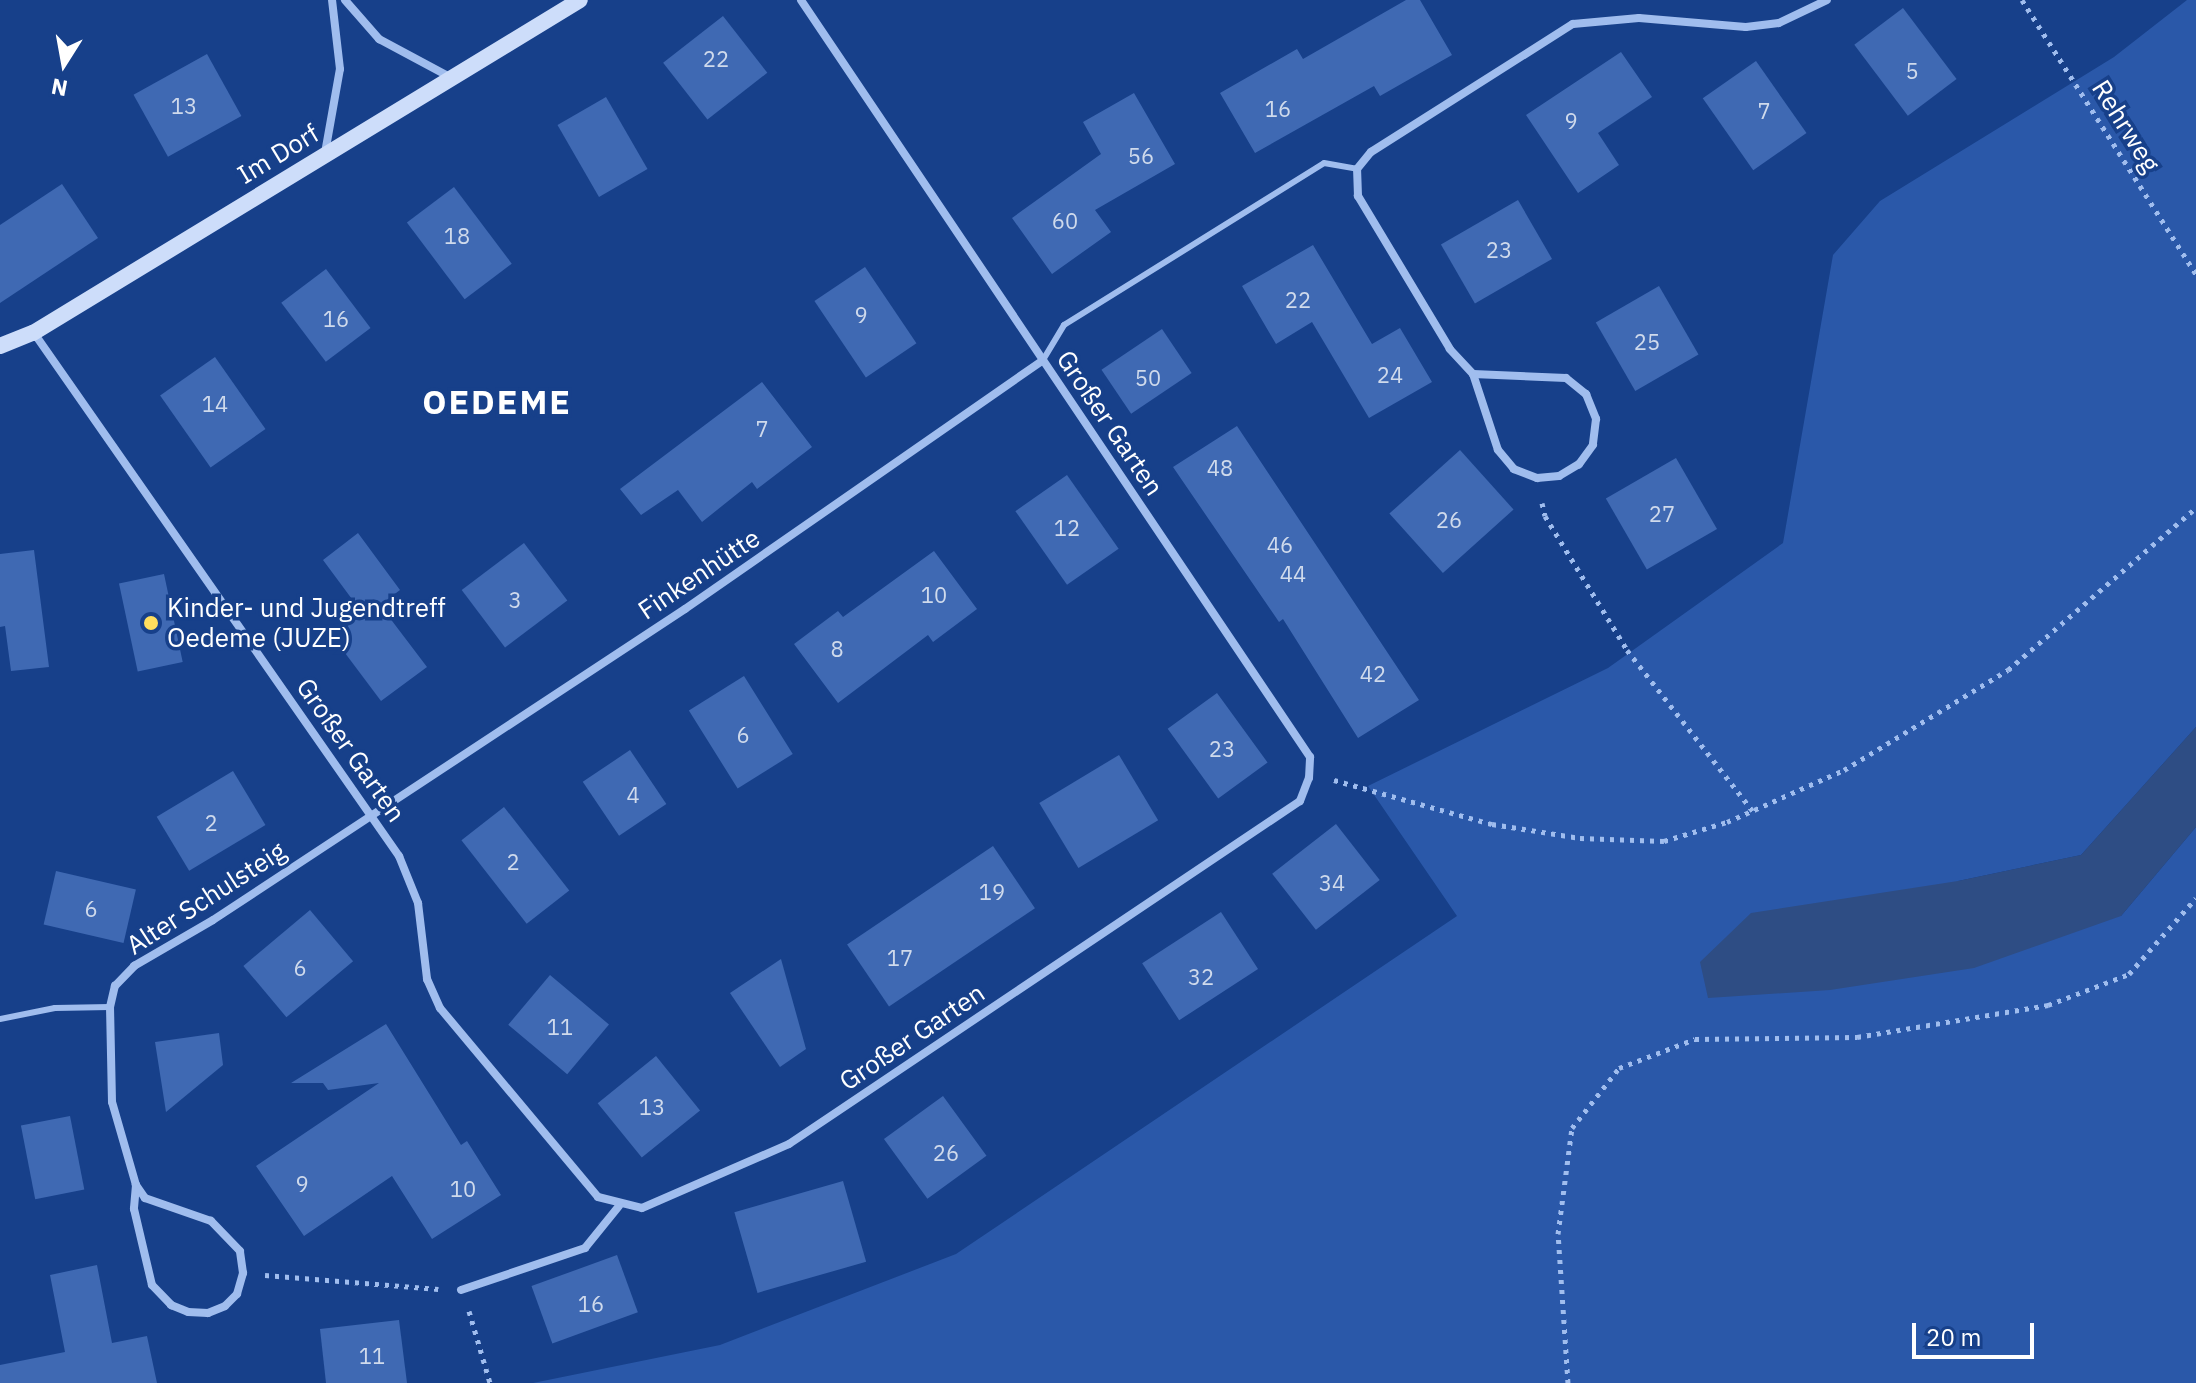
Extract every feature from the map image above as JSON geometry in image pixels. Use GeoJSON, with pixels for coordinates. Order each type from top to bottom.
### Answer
{"type":"FeatureCollection","features":[{"type":"Feature","properties":{"kind":"street"},"geometry":{"type":"LineString","coordinates":[[325,154],[340,69],[332,0]]}},
{"type":"Feature","properties":{"kind":"street"},"geometry":{"type":"LineString","coordinates":[[345,0],[379,39],[451,78]]}},
{"type":"Feature","properties":{"kind":"street","name":"Im Dorf"},"geometry":{"type":"LineString","coordinates":[[0,346],[33,333],[580,0]]}},
{"type":"Feature","properties":{"kind":"street","name":"Großer Garten"},"geometry":{"type":"LineString","coordinates":[[33,333],[399,856],[418,903],[427,979],[440,1008],[598,1197],[619,1206],[642,1208],[789,1144],[1300,801],[1309,778],[1310,757],[801,0]]}},
{"type":"Feature","properties":{"kind":"street"},"geometry":{"type":"LineString","coordinates":[[1473,374],[1566,378],[1586,394],[1596,419],[1593,445],[1579,464],[1559,476],[1537,478],[1514,469],[1498,450],[1473,374],[1450,349],[1374,228],[1358,196],[1357,169],[1371,152],[1573,24],[1639,18],[1746,27],[1779,23],[1827,0]]}},
{"type":"Feature","properties":{"kind":"street","name":"Finkenhütte"},"geometry":{"type":"LineString","coordinates":[[371,814],[685,609],[1043,360]]}},
{"type":"Feature","properties":{"kind":"street","name":"Alter Schulsteig"},"geometry":{"type":"LineString","coordinates":[[243,1273],[237,1294],[225,1306],[208,1313],[171,1305],[152,1285],[143,1265],[134,1209],[136,1185],[112,1102],[110,1007],[115,986],[134,966],[371,814]]}},
{"type":"Feature","properties":{"kind":"street"},"geometry":{"type":"LineString","coordinates":[[136,1185],[145,1198],[211,1221],[240,1251],[243,1273]]}},
{"type":"Feature","properties":{"kind":"street"},"geometry":{"type":"LineString","coordinates":[[461,1290],[585,1248],[619,1206]]}},
{"type":"Feature","properties":{"kind":"lane"},"geometry":{"type":"LineString","coordinates":[[1043,360],[1064,325],[1324,163],[1357,169]]}},
{"type":"Feature","properties":{"kind":"lane"},"geometry":{"type":"LineString","coordinates":[[0,1019],[55,1008],[110,1007]]}},
{"type":"Feature","properties":{"kind":"path","name":"Rehrweg"},"geometry":{"type":"LineString","coordinates":[[2022,0],[2196,274]]}},
{"type":"Feature","properties":{"kind":"path"},"geometry":{"type":"LineString","coordinates":[[1537,478],[1545,516],[1627,650],[1753,811]]}},
{"type":"Feature","properties":{"kind":"path"},"geometry":{"type":"LineString","coordinates":[[1309,778],[1340,780],[1492,824],[1580,838],[1664,841],[1753,811],[1844,770],[2008,670],[2196,508]]}},
{"type":"Feature","properties":{"kind":"path"},"geometry":{"type":"LineString","coordinates":[[1568,1383],[1558,1234],[1572,1128],[1619,1068],[1695,1039],[1857,1037],[2048,1005],[2129,974],[2196,898]]}},
{"type":"Feature","properties":{"kind":"path"},"geometry":{"type":"LineString","coordinates":[[243,1273],[372,1287],[461,1290],[490,1383]]}},
{"type":"Feature","properties":{"kind":"shaded area"},"geometry":{"type":"Polygon","coordinates":[[[2187,0],[2196,0],[2196,727],[2081,855],[1958,881],[2121,916],[2196,827],[2196,1383],[533,1383],[720,1345],[956,1254],[1457,916],[1368,786],[1608,668],[1783,543],[1833,255],[1880,201],[2114,57],[2187,0]]]}},
{"type":"Feature","properties":{"kind":"shaded area"},"geometry":{"type":"Polygon","coordinates":[[[2196,727],[2196,827],[2121,916],[1974,968],[1830,990],[1708,998],[1700,962],[1751,913],[1958,881],[2081,855],[2196,727]]]}},
{"type":"Feature","properties":{"kind":"building"},"geometry":{"type":"Polygon","coordinates":[[[1406,0],[1420,0],[1452,55],[1380,96],[1374,86],[1255,153],[1220,93],[1297,49],[1303,59],[1406,0]]]}},
{"type":"Feature","properties":{"kind":"building"},"geometry":{"type":"Polygon","coordinates":[[[1903,8],[1957,79],[1908,116],[1854,45],[1903,8]]]}},
{"type":"Feature","properties":{"kind":"building"},"geometry":{"type":"Polygon","coordinates":[[[723,16],[767,73],[707,120],[663,63],[723,16]]]}},
{"type":"Feature","properties":{"kind":"building"},"geometry":{"type":"Polygon","coordinates":[[[1621,52],[1652,97],[1598,133],[1619,165],[1578,193],[1526,115],[1621,52]]]}},
{"type":"Feature","properties":{"kind":"building"},"geometry":{"type":"Polygon","coordinates":[[[207,54],[241,116],[168,157],[134,95],[207,54]]]}},
{"type":"Feature","properties":{"kind":"building"},"geometry":{"type":"Polygon","coordinates":[[[1756,61],[1806,133],[1753,170],[1703,98],[1756,61]]]}},
{"type":"Feature","properties":{"kind":"building"},"geometry":{"type":"Polygon","coordinates":[[[1134,93],[1175,164],[1095,210],[1111,232],[1052,274],[1012,218],[1101,154],[1083,122],[1134,93]]]}},
{"type":"Feature","properties":{"kind":"building"},"geometry":{"type":"Polygon","coordinates":[[[606,97],[648,169],[599,197],[558,125],[606,97]]]}},
{"type":"Feature","properties":{"kind":"building"},"geometry":{"type":"Polygon","coordinates":[[[62,184],[98,238],[0,303],[0,225],[62,184]]]}},
{"type":"Feature","properties":{"kind":"building"},"geometry":{"type":"Polygon","coordinates":[[[454,187],[512,264],[465,299],[407,223],[454,187]]]}},
{"type":"Feature","properties":{"kind":"building"},"geometry":{"type":"Polygon","coordinates":[[[1518,200],[1552,259],[1475,303],[1441,244],[1518,200]]]}},
{"type":"Feature","properties":{"kind":"building"},"geometry":{"type":"Polygon","coordinates":[[[1313,245],[1372,344],[1400,328],[1432,382],[1369,418],[1312,322],[1276,344],[1242,286],[1313,245]]]}},
{"type":"Feature","properties":{"kind":"building"},"geometry":{"type":"Polygon","coordinates":[[[865,267],[916,343],[866,377],[814,301],[865,267]]]}},
{"type":"Feature","properties":{"kind":"building"},"geometry":{"type":"Polygon","coordinates":[[[326,269],[371,328],[326,362],[281,303],[326,269]]]}},
{"type":"Feature","properties":{"kind":"building"},"geometry":{"type":"Polygon","coordinates":[[[1659,286],[1698,354],[1635,391],[1596,322],[1659,286]]]}},
{"type":"Feature","properties":{"kind":"building"},"geometry":{"type":"Polygon","coordinates":[[[1162,329],[1192,373],[1131,414],[1101,370],[1162,329]]]}},
{"type":"Feature","properties":{"kind":"building"},"geometry":{"type":"Polygon","coordinates":[[[215,357],[265,429],[211,468],[160,395],[215,357]]]}},
{"type":"Feature","properties":{"kind":"building"},"geometry":{"type":"Polygon","coordinates":[[[762,382],[812,447],[757,489],[752,482],[702,522],[678,490],[641,515],[620,489],[762,382]]]}},
{"type":"Feature","properties":{"kind":"building"},"geometry":{"type":"Polygon","coordinates":[[[1237,426],[1419,700],[1358,738],[1283,619],[1279,622],[1173,467],[1237,426]]]}},
{"type":"Feature","properties":{"kind":"building"},"geometry":{"type":"Polygon","coordinates":[[[1460,450],[1514,509],[1443,573],[1389,514],[1460,450]]]}},
{"type":"Feature","properties":{"kind":"building"},"geometry":{"type":"Polygon","coordinates":[[[1676,458],[1717,529],[1647,570],[1606,498],[1676,458]]]}},
{"type":"Feature","properties":{"kind":"building"},"geometry":{"type":"Polygon","coordinates":[[[1067,475],[1119,549],[1067,585],[1015,511],[1067,475]]]}},
{"type":"Feature","properties":{"kind":"building"},"geometry":{"type":"Polygon","coordinates":[[[358,533],[400,590],[380,605],[427,667],[381,701],[333,637],[363,614],[323,560],[358,533]]]}},
{"type":"Feature","properties":{"kind":"building"},"geometry":{"type":"Polygon","coordinates":[[[524,543],[567,601],[505,647],[462,590],[524,543]]]}},
{"type":"Feature","properties":{"kind":"building"},"geometry":{"type":"Polygon","coordinates":[[[34,550],[49,667],[11,671],[5,626],[0,627],[0,554],[34,550]]]}},
{"type":"Feature","properties":{"kind":"building"},"geometry":{"type":"Polygon","coordinates":[[[934,551],[977,609],[933,642],[928,635],[838,703],[794,644],[838,611],[843,617],[934,551]]]}},
{"type":"Feature","properties":{"kind":"building","name":"Kinder- und Jugendtreff Oedeme (JUZE)"},"geometry":{"type":"Polygon","coordinates":[[[164,574],[183,662],[138,672],[119,584],[164,574]]]}},
{"type":"Feature","properties":{"kind":"building"},"geometry":{"type":"Polygon","coordinates":[[[744,676],[793,754],[738,788],[689,710],[744,676]]]}},
{"type":"Feature","properties":{"kind":"building"},"geometry":{"type":"Polygon","coordinates":[[[1217,693],[1268,763],[1218,798],[1168,729],[1217,693]]]}},
{"type":"Feature","properties":{"kind":"building"},"geometry":{"type":"Polygon","coordinates":[[[630,750],[666,804],[619,836],[583,782],[630,750]]]}},
{"type":"Feature","properties":{"kind":"building"},"geometry":{"type":"Polygon","coordinates":[[[1119,755],[1158,820],[1078,868],[1039,803],[1119,755]]]}},
{"type":"Feature","properties":{"kind":"building"},"geometry":{"type":"Polygon","coordinates":[[[233,771],[265,825],[189,871],[157,817],[233,771]]]}},
{"type":"Feature","properties":{"kind":"building"},"geometry":{"type":"Polygon","coordinates":[[[504,807],[569,891],[527,924],[461,840],[504,807]]]}},
{"type":"Feature","properties":{"kind":"building"},"geometry":{"type":"Polygon","coordinates":[[[1336,824],[1380,880],[1316,930],[1272,874],[1336,824]]]}},
{"type":"Feature","properties":{"kind":"building"},"geometry":{"type":"Polygon","coordinates":[[[993,846],[1035,908],[889,1007],[847,944],[993,846]]]}},
{"type":"Feature","properties":{"kind":"building"},"geometry":{"type":"Polygon","coordinates":[[[56,871],[136,889],[124,943],[44,925],[56,871]]]}},
{"type":"Feature","properties":{"kind":"building"},"geometry":{"type":"Polygon","coordinates":[[[310,910],[353,961],[286,1017],[243,966],[310,910]]]}},
{"type":"Feature","properties":{"kind":"building"},"geometry":{"type":"Polygon","coordinates":[[[1221,912],[1258,969],[1179,1020],[1142,963],[1221,912]]]}},
{"type":"Feature","properties":{"kind":"building"},"geometry":{"type":"Polygon","coordinates":[[[781,959],[806,1049],[780,1067],[730,993],[781,959]]]}},
{"type":"Feature","properties":{"kind":"building"},"geometry":{"type":"Polygon","coordinates":[[[550,975],[609,1024],[567,1074],[508,1025],[550,975]]]}},
{"type":"Feature","properties":{"kind":"building"},"geometry":{"type":"Polygon","coordinates":[[[386,1024],[461,1145],[467,1141],[501,1195],[432,1239],[392,1176],[304,1236],[256,1166],[379,1083],[328,1090],[323,1083],[291,1083],[386,1024]]]}},
{"type":"Feature","properties":{"kind":"building"},"geometry":{"type":"Polygon","coordinates":[[[219,1033],[223,1065],[166,1112],[155,1042],[219,1033]]]}},
{"type":"Feature","properties":{"kind":"building"},"geometry":{"type":"Polygon","coordinates":[[[656,1056],[700,1110],[642,1158],[598,1103],[656,1056]]]}},
{"type":"Feature","properties":{"kind":"building"},"geometry":{"type":"Polygon","coordinates":[[[943,1096],[986,1156],[927,1199],[884,1139],[943,1096]]]}},
{"type":"Feature","properties":{"kind":"building"},"geometry":{"type":"Polygon","coordinates":[[[70,1116],[84,1190],[35,1199],[21,1126],[70,1116]]]}},
{"type":"Feature","properties":{"kind":"building"},"geometry":{"type":"Polygon","coordinates":[[[843,1181],[866,1262],[758,1293],[734,1212],[843,1181]]]}},
{"type":"Feature","properties":{"kind":"building"},"geometry":{"type":"Polygon","coordinates":[[[617,1255],[638,1312],[552,1343],[531,1286],[617,1255]]]}},
{"type":"Feature","properties":{"kind":"building"},"geometry":{"type":"Polygon","coordinates":[[[97,1265],[112,1343],[147,1336],[157,1383],[0,1383],[0,1365],[65,1352],[50,1275],[97,1265]]]}},
{"type":"Feature","properties":{"kind":"building"},"geometry":{"type":"Polygon","coordinates":[[[399,1320],[407,1383],[326,1383],[320,1329],[399,1320]]]}},
{"type":"Feature","properties":{"kind":"place","name":"Kinder- und Jugendtreff Oedeme (JUZE)"},"geometry":{"type":"Point","coordinates":[151,623]}},
{"type":"Feature","properties":{"kind":"district","name":"OEDEME"},"geometry":{"type":"Point","coordinates":[497,402]}}]}
